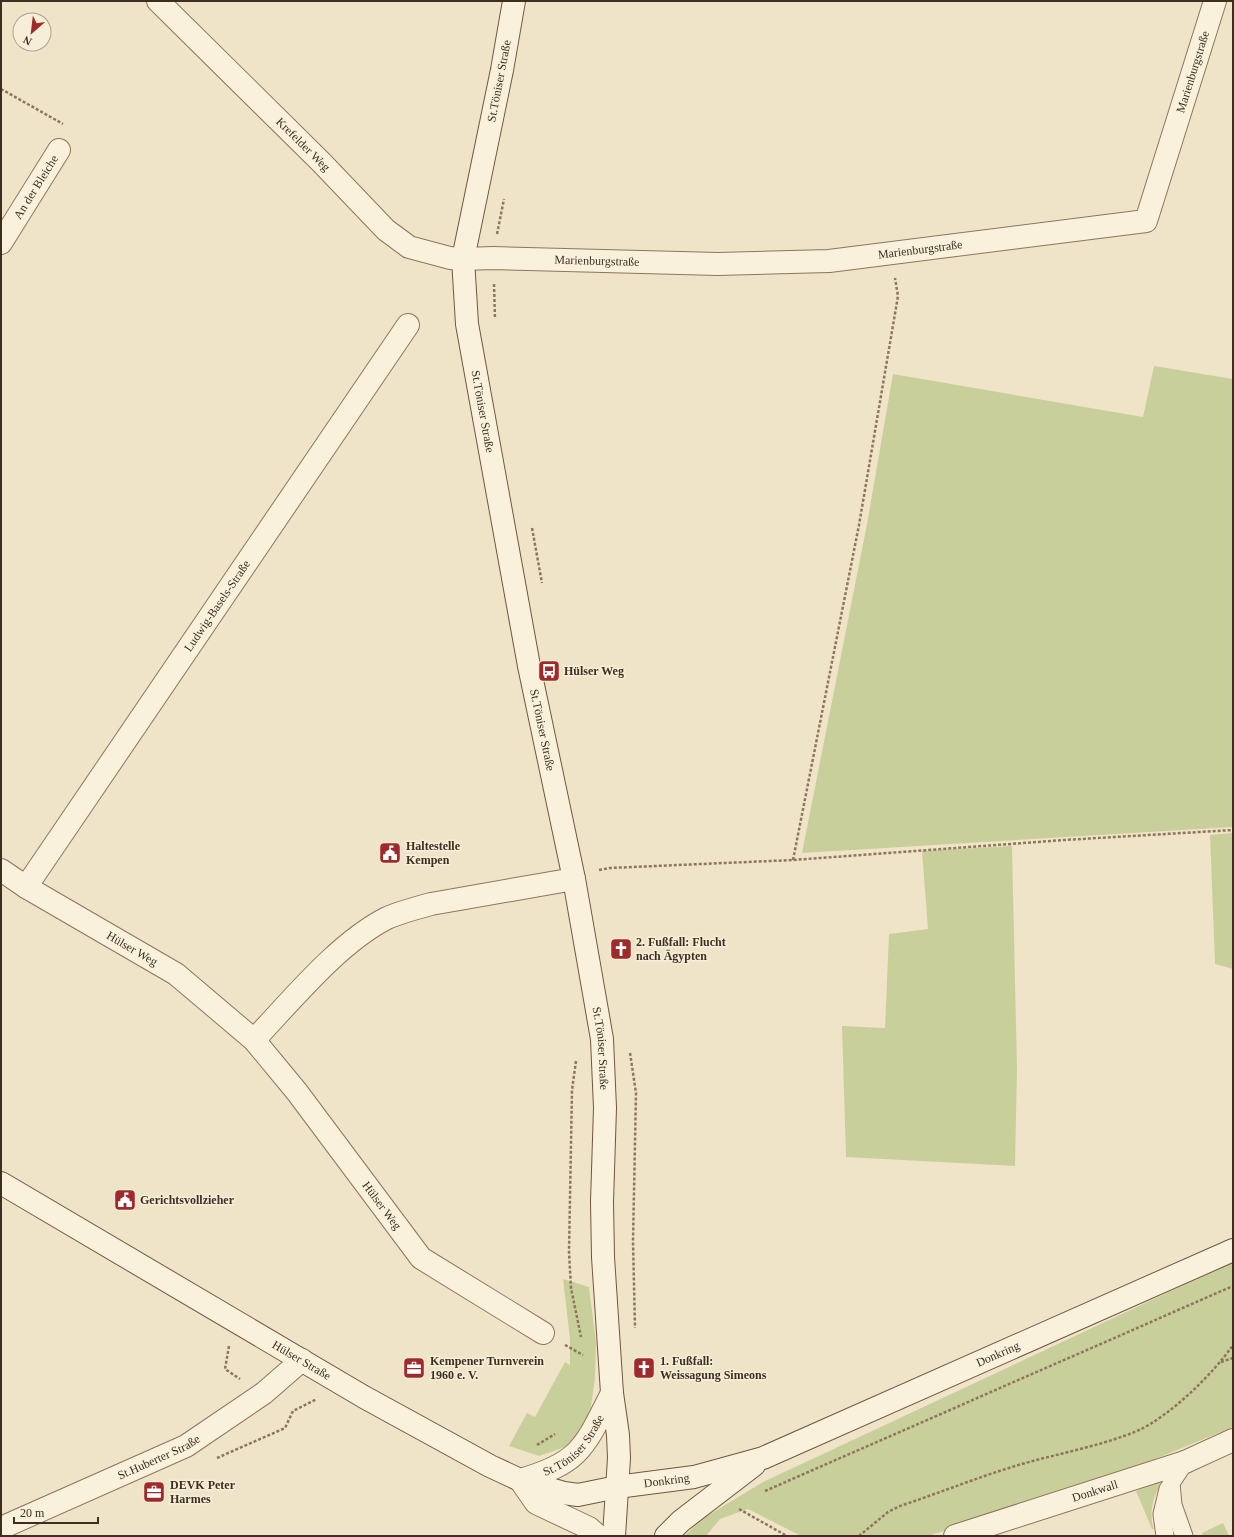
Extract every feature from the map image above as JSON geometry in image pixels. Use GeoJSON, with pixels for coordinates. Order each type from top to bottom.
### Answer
{"type":"FeatureCollection","features":[{"type":"Feature","properties":{"kind":"street","name":"Krefelder Weg"},"geometry":{"type":"LineString","coordinates":[[158,1],[322,162],[386,230],[409,247],[450,258],[463,259]]}},
{"type":"Feature","properties":{"kind":"street","name":"St.Töniser Straße"},"geometry":{"type":"LineString","coordinates":[[514,1],[502,70],[463,259],[467,324],[489,454],[542,734],[574,879],[597,1004],[604,1064],[602,1249],[610,1370],[618,1435],[617,1487]]}},
{"type":"Feature","properties":{"kind":"street","name":"Marienburgstraße"},"geometry":{"type":"LineString","coordinates":[[463,259],[493,258],[718,264],[829,261],[1146,221],[1215,1]]}},
{"type":"Feature","properties":{"kind":"street","name":"An der Bleiche"},"geometry":{"type":"LineString","coordinates":[[1,244],[59,150]]}},
{"type":"Feature","properties":{"kind":"street","name":"Ludwig-Basels-Straße"},"geometry":{"type":"LineString","coordinates":[[26,887],[408,325]]}},
{"type":"Feature","properties":{"kind":"street","name":"Hülser Weg"},"geometry":{"type":"LineString","coordinates":[[1,870],[26,887],[176,974],[254,1040],[297,1092],[421,1258],[543,1333]]}},
{"type":"Feature","properties":{"kind":"street"},"geometry":{"type":"LineString","coordinates":[[254,1040],[301,990],[342,950],[364,933],[387,919],[408,910],[431,904],[574,879]]}},
{"type":"Feature","properties":{"kind":"street","name":"Hülser Straße"},"geometry":{"type":"LineString","coordinates":[[1,1183],[437,1438],[520,1480],[564,1493],[578,1495],[617,1487]]}},
{"type":"Feature","properties":{"kind":"street","name":"Donkring"},"geometry":{"type":"LineString","coordinates":[[617,1487],[694,1477],[763,1458],[1233,1250]]}},
{"type":"Feature","properties":{"kind":"street","name":"St.Huberter Straße"},"geometry":{"type":"LineString","coordinates":[[1,1528],[186,1446],[264,1393],[302,1360]]}},
{"type":"Feature","properties":{"kind":"street","name":"St.Töniser Straße"},"geometry":{"type":"LineString","coordinates":[[520,1480],[545,1473],[570,1460],[587,1442],[612,1393]]}},
{"type":"Feature","properties":{"kind":"street","name":"Donkwall"},"geometry":{"type":"LineString","coordinates":[[955,1536],[1185,1462],[1233,1440]]}},
{"type":"Feature","properties":{"kind":"street","name":"Donkring"},"geometry":{"type":"LineString","coordinates":[[666,1536],[681,1521],[763,1458]]}},
{"type":"Feature","properties":{"kind":"street"},"geometry":{"type":"LineString","coordinates":[[520,1480],[536,1503],[589,1528],[598,1536]]}},
{"type":"Feature","properties":{"kind":"street"},"geometry":{"type":"LineString","coordinates":[[614,1536],[617,1487]]}},
{"type":"Feature","properties":{"kind":"lane"},"geometry":{"type":"LineString","coordinates":[[1165,1536],[1162,1514],[1171,1483],[1185,1462]]}},
{"type":"Feature","properties":{"kind":"lane"},"geometry":{"type":"LineString","coordinates":[[1171,1483],[1173,1505],[1184,1536]]}},
{"type":"Feature","properties":{"kind":"path"},"geometry":{"type":"LineString","coordinates":[[1,89],[64,124],[59,150]]}},
{"type":"Feature","properties":{"kind":"path"},"geometry":{"type":"LineString","coordinates":[[793,860],[858,525],[898,296],[891,252]]}},
{"type":"Feature","properties":{"kind":"path"},"geometry":{"type":"LineString","coordinates":[[574,879],[610,868],[793,860],[1064,840],[1233,830]]}},
{"type":"Feature","properties":{"kind":"path"},"geometry":{"type":"LineString","coordinates":[[762,1492],[1233,1286]]}},
{"type":"Feature","properties":{"kind":"path"},"geometry":{"type":"LineString","coordinates":[[543,1333],[610,1370]]}},
{"type":"Feature","properties":{"kind":"path"},"geometry":{"type":"LineString","coordinates":[[860,1536],[888,1512],[900,1506],[1014,1466],[1137,1430],[1158,1418],[1175,1405],[1221,1362],[1233,1345]]}},
{"type":"Feature","properties":{"kind":"path"},"geometry":{"type":"LineString","coordinates":[[1221,1362],[1233,1358]]}},
{"type":"Feature","properties":{"kind":"path"},"geometry":{"type":"LineString","coordinates":[[733,1505],[787,1536]]}},
{"type":"Feature","properties":{"kind":"green space"},"geometry":{"type":"Polygon","coordinates":[[[1154,366],[1233,379],[1233,827],[802,853],[867,524],[893,374],[1143,417],[1154,366]]]}},
{"type":"Feature","properties":{"kind":"green space"},"geometry":{"type":"Polygon","coordinates":[[[1233,833],[1233,969],[1215,964],[1210,835],[1233,833]]]}},
{"type":"Feature","properties":{"kind":"green space"},"geometry":{"type":"Polygon","coordinates":[[[1012,846],[1017,1069],[1015,1166],[846,1157],[842,1026],[885,1028],[889,934],[928,929],[922,851],[1012,846]]]}},
{"type":"Feature","properties":{"kind":"green space"},"geometry":{"type":"Polygon","coordinates":[[[1233,1262],[1233,1427],[1092,1485],[928,1536],[801,1536],[748,1509],[720,1519],[706,1536],[684,1536],[702,1519],[763,1482],[1233,1262]]]}},
{"type":"Feature","properties":{"kind":"green space"},"geometry":{"type":"Polygon","coordinates":[[[563,1279],[589,1287],[596,1343],[595,1378],[589,1420],[571,1445],[539,1456],[509,1446],[527,1413],[535,1417],[565,1362],[570,1365],[570,1339],[563,1279]]]}},
{"type":"Feature","properties":{"kind":"green space"},"geometry":{"type":"Polygon","coordinates":[[[1159,1482],[1161,1483],[1161,1486],[1155,1495],[1152,1506],[1152,1524],[1154,1529],[1152,1529],[1136,1491],[1159,1482]]]}},
{"type":"Feature","properties":{"kind":"green space"},"geometry":{"type":"Polygon","coordinates":[[[1223,1523],[1229,1536],[1203,1536],[1202,1533],[1223,1523]]]}},
{"type":"Feature","properties":{"kind":"place","name":"Hülser Weg"},"geometry":{"type":"Point","coordinates":[549,671]}},
{"type":"Feature","properties":{"kind":"place","name":"Haltestelle Kempen"},"geometry":{"type":"Point","coordinates":[390,853]}},
{"type":"Feature","properties":{"kind":"place","name":"2. Fußfall: Flucht nach Ägypten"},"geometry":{"type":"Point","coordinates":[621,949]}},
{"type":"Feature","properties":{"kind":"place","name":"Gerichtsvollzieher"},"geometry":{"type":"Point","coordinates":[125,1200]}},
{"type":"Feature","properties":{"kind":"place","name":"Kempener Turnverein 1960 e. V."},"geometry":{"type":"Point","coordinates":[414,1368]}},
{"type":"Feature","properties":{"kind":"place","name":"1. Fußfall: Weissagung Simeons"},"geometry":{"type":"Point","coordinates":[644,1368]}},
{"type":"Feature","properties":{"kind":"place","name":"DEVK Peter Harmes"},"geometry":{"type":"Point","coordinates":[154,1492]}}]}
